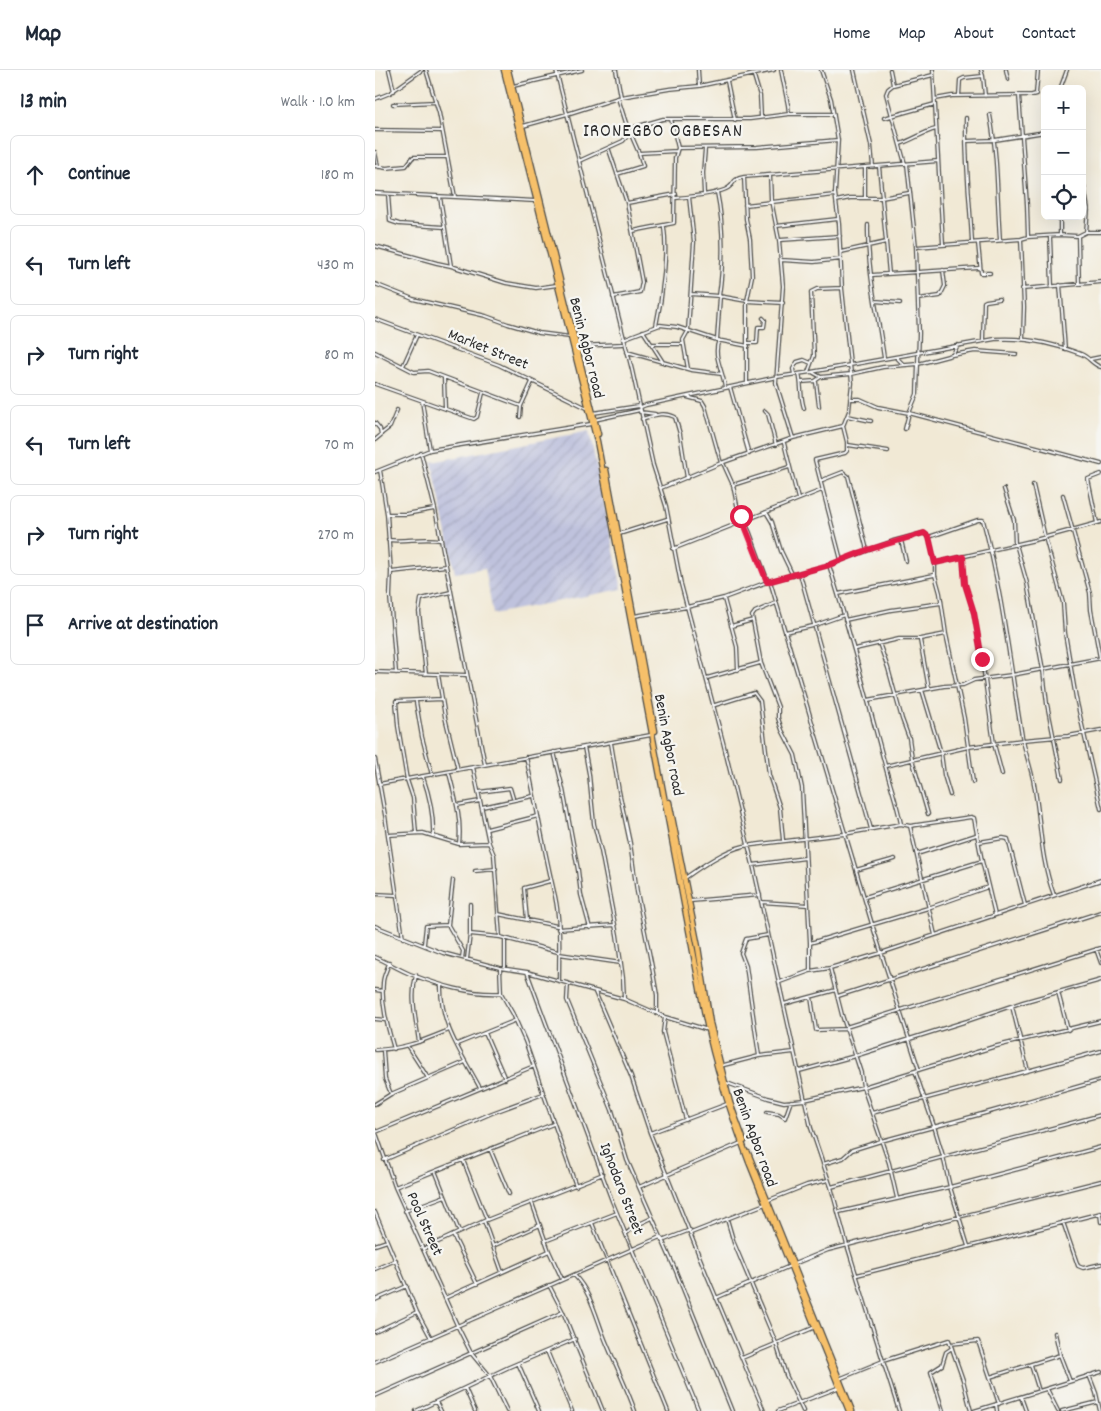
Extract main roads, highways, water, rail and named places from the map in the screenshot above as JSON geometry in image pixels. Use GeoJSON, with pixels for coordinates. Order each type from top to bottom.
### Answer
{"type":"FeatureCollection","features":[{"type":"Feature","properties":{"kind":"highway","name":"Benin Agbor road"},"geometry":{"type":"LineString","coordinates":[[504,70],[557,285],[591,412]]}},
{"type":"Feature","properties":{"kind":"highway","name":"Benin Agbor road"},"geometry":{"type":"LineString","coordinates":[[508,70],[578,346],[619,534],[688,901],[708,1030],[727,1104],[767,1202]]}},
{"type":"Feature","properties":{"kind":"highway","name":"Benin Agbor road"},"geometry":{"type":"LineString","coordinates":[[593,421],[653,735],[720,1066],[744,1141],[767,1202],[851,1411]]}},
{"type":"Feature","properties":{"kind":"highway","name":"Benin Agbor road"},"geometry":{"type":"LineString","coordinates":[[792,1265],[815,1327],[851,1411]]}},
{"type":"Feature","properties":{"kind":"district","name":"IRONEGBO OGBESAN"},"geometry":{"type":"Point","coordinates":[663,132]}}]}
